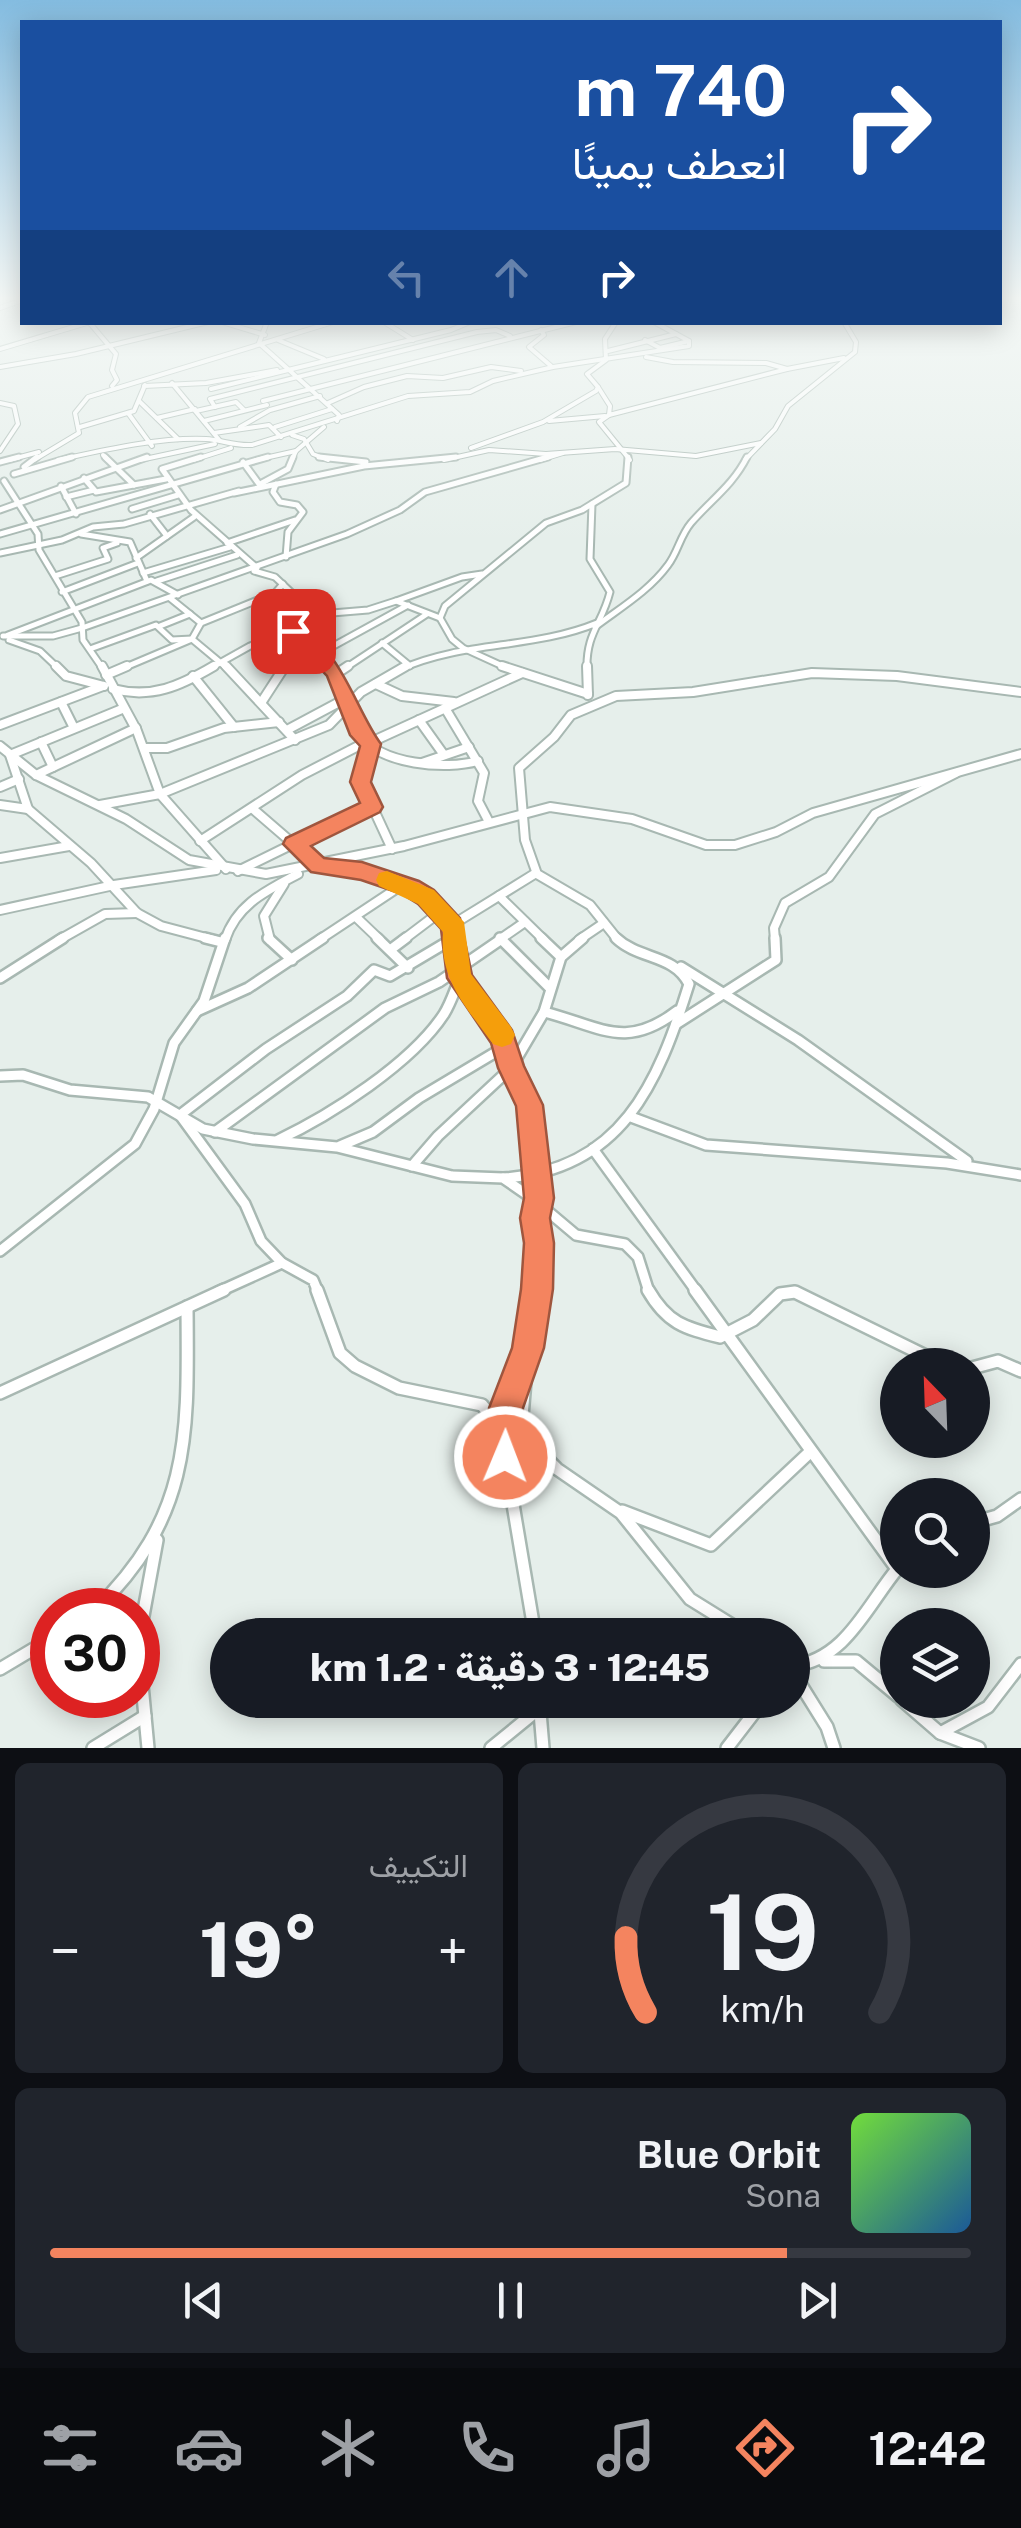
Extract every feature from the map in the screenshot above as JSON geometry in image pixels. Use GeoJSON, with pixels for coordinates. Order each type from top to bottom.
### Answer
{"type":"FeatureCollection","features":[{"type":"Feature","properties":{"kind":"street"},"geometry":{"type":"LineString","coordinates":[[80,428],[75,416],[79,404],[116,379]]}},
{"type":"Feature","properties":{"kind":"street"},"geometry":{"type":"LineString","coordinates":[[104,390],[146,379]]}},
{"type":"Feature","properties":{"kind":"street"},"geometry":{"type":"LineString","coordinates":[[153,379],[128,413],[80,428],[2,483],[38,534],[37,545],[82,628],[84,640],[136,728],[160,794],[224,869]]}},
{"type":"Feature","properties":{"kind":"street"},"geometry":{"type":"LineString","coordinates":[[208,386],[233,379]]}},
{"type":"Feature","properties":{"kind":"street"},"geometry":{"type":"LineString","coordinates":[[144,386],[208,386],[256,379]]}},
{"type":"Feature","properties":{"kind":"street"},"geometry":{"type":"LineString","coordinates":[[215,407],[209,400],[293,379]]}},
{"type":"Feature","properties":{"kind":"street"},"geometry":{"type":"LineString","coordinates":[[296,379],[330,406],[338,415],[337,420]]}},
{"type":"Feature","properties":{"kind":"street"},"geometry":{"type":"LineString","coordinates":[[240,427],[267,405],[350,379]]}},
{"type":"Feature","properties":{"kind":"street"},"geometry":{"type":"LineString","coordinates":[[214,433],[240,427],[275,427],[311,415],[371,385],[404,379]]}},
{"type":"Feature","properties":{"kind":"street"},"geometry":{"type":"LineString","coordinates":[[331,614],[310,610],[283,584],[254,569],[216,530],[194,517],[162,469],[284,436],[408,396],[470,392],[505,379]]}},
{"type":"Feature","properties":{"kind":"street"},"geometry":{"type":"LineString","coordinates":[[440,618],[445,606],[546,523],[582,510],[626,483],[630,459],[599,422],[609,415],[610,406],[591,379]]}},
{"type":"Feature","properties":{"kind":"street"},"geometry":{"type":"LineString","coordinates":[[543,422],[609,415],[750,379]]}},
{"type":"Feature","properties":{"kind":"street"},"geometry":{"type":"LineString","coordinates":[[100,805],[160,794],[295,740],[339,720],[359,694],[429,658],[540,642],[596,625],[655,582],[672,560],[686,529],[706,504],[734,483],[749,452],[775,429],[791,402],[821,379]]}},
{"type":"Feature","properties":{"kind":"street"},"geometry":{"type":"LineString","coordinates":[[242,382],[267,405]]}},
{"type":"Feature","properties":{"kind":"street"},"geometry":{"type":"LineString","coordinates":[[172,383],[223,444]]}},
{"type":"Feature","properties":{"kind":"street"},"geometry":{"type":"LineString","coordinates":[[208,386],[232,403]]}},
{"type":"Feature","properties":{"kind":"street"},"geometry":{"type":"LineString","coordinates":[[438,460],[543,422],[598,387]]}},
{"type":"Feature","properties":{"kind":"street"},"geometry":{"type":"LineString","coordinates":[[204,421],[320,396]]}},
{"type":"Feature","properties":{"kind":"street"},"geometry":{"type":"LineString","coordinates":[[139,401],[170,436],[186,440]]}},
{"type":"Feature","properties":{"kind":"street"},"geometry":{"type":"LineString","coordinates":[[0,403],[14,406],[18,424],[0,449]]}},
{"type":"Feature","properties":{"kind":"street"},"geometry":{"type":"LineString","coordinates":[[157,418],[232,403],[244,410]]}},
{"type":"Feature","properties":{"kind":"street"},"geometry":{"type":"LineString","coordinates":[[128,413],[152,446]]}},
{"type":"Feature","properties":{"kind":"street"},"geometry":{"type":"LineString","coordinates":[[311,415],[323,424]]}},
{"type":"Feature","properties":{"kind":"street"},"geometry":{"type":"LineString","coordinates":[[66,496],[168,481],[296,451],[320,428],[337,420]]}},
{"type":"Feature","properties":{"kind":"street"},"geometry":{"type":"LineString","coordinates":[[275,427],[284,436],[300,437],[308,452],[324,459],[376,464]]}},
{"type":"Feature","properties":{"kind":"street"},"geometry":{"type":"LineString","coordinates":[[14,474],[60,459],[186,440],[209,439],[236,447]]}},
{"type":"Feature","properties":{"kind":"street"},"geometry":{"type":"LineString","coordinates":[[0,553],[234,493],[376,464],[438,460],[496,449],[563,453],[621,449],[696,456],[761,442]]}},
{"type":"Feature","properties":{"kind":"street"},"geometry":{"type":"LineString","coordinates":[[0,510],[114,468],[196,446],[223,444]]}},
{"type":"Feature","properties":{"kind":"street"},"geometry":{"type":"LineString","coordinates":[[0,462],[50,448]]}},
{"type":"Feature","properties":{"kind":"street"},"geometry":{"type":"LineString","coordinates":[[234,493],[288,470],[296,451]]}},
{"type":"Feature","properties":{"kind":"street"},"geometry":{"type":"LineString","coordinates":[[1,638],[53,636],[82,628],[286,557],[392,514],[421,494],[563,453]]}},
{"type":"Feature","properties":{"kind":"street"},"geometry":{"type":"LineString","coordinates":[[169,454],[178,463]]}},
{"type":"Feature","properties":{"kind":"street"},"geometry":{"type":"LineString","coordinates":[[102,455],[134,485]]}},
{"type":"Feature","properties":{"kind":"street"},"geometry":{"type":"LineString","coordinates":[[243,462],[259,484]]}},
{"type":"Feature","properties":{"kind":"street"},"geometry":{"type":"LineString","coordinates":[[84,478],[94,490]]}},
{"type":"Feature","properties":{"kind":"street"},"geometry":{"type":"LineString","coordinates":[[0,534],[122,499],[168,481]]}},
{"type":"Feature","properties":{"kind":"street"},"geometry":{"type":"LineString","coordinates":[[276,484],[273,492],[280,502],[301,507],[299,518],[288,532],[286,557]]}},
{"type":"Feature","properties":{"kind":"street"},"geometry":{"type":"LineString","coordinates":[[61,486],[84,531]]}},
{"type":"Feature","properties":{"kind":"street"},"geometry":{"type":"LineString","coordinates":[[113,490],[141,518]]}},
{"type":"Feature","properties":{"kind":"street"},"geometry":{"type":"LineString","coordinates":[[146,491],[155,502]]}},
{"type":"Feature","properties":{"kind":"street"},"geometry":{"type":"LineString","coordinates":[[132,509],[178,494]]}},
{"type":"Feature","properties":{"kind":"street"},"geometry":{"type":"LineString","coordinates":[[584,706],[588,694],[584,651],[610,592],[590,559],[593,547],[586,527],[594,500]]}},
{"type":"Feature","properties":{"kind":"street"},"geometry":{"type":"LineString","coordinates":[[150,514],[167,536]]}},
{"type":"Feature","properties":{"kind":"street"},"geometry":{"type":"LineString","coordinates":[[62,592],[137,560],[194,517]]}},
{"type":"Feature","properties":{"kind":"street"},"geometry":{"type":"LineString","coordinates":[[143,573],[299,518]]}},
{"type":"Feature","properties":{"kind":"street"},"geometry":{"type":"LineString","coordinates":[[84,531],[130,542],[148,582]]}},
{"type":"Feature","properties":{"kind":"street"},"geometry":{"type":"LineString","coordinates":[[55,576],[108,559],[103,548],[118,542]]}},
{"type":"Feature","properties":{"kind":"street"},"geometry":{"type":"LineString","coordinates":[[1,638],[148,582],[190,572],[237,554]]}},
{"type":"Feature","properties":{"kind":"street"},"geometry":{"type":"LineString","coordinates":[[190,572],[206,587]]}},
{"type":"Feature","properties":{"kind":"street"},"geometry":{"type":"LineString","coordinates":[[1,638],[29,644],[66,676],[133,696],[154,696],[175,690],[192,676],[253,645],[344,609],[364,610],[485,573]]}},
{"type":"Feature","properties":{"kind":"street"},"geometry":{"type":"LineString","coordinates":[[157,581],[201,623]]}},
{"type":"Feature","properties":{"kind":"street"},"geometry":{"type":"LineString","coordinates":[[106,675],[192,639],[201,623],[276,592],[283,584]]}},
{"type":"Feature","properties":{"kind":"street"},"geometry":{"type":"LineString","coordinates":[[108,597],[119,614]]}},
{"type":"Feature","properties":{"kind":"street"},"geometry":{"type":"LineString","coordinates":[[396,601],[440,618],[451,638],[470,651],[588,694]]}},
{"type":"Feature","properties":{"kind":"street"},"geometry":{"type":"LineString","coordinates":[[317,655],[408,604]]}},
{"type":"Feature","properties":{"kind":"street"},"geometry":{"type":"LineString","coordinates":[[90,649],[190,614]]}},
{"type":"Feature","properties":{"kind":"street"},"geometry":{"type":"LineString","coordinates":[[336,674],[427,614]]}},
{"type":"Feature","properties":{"kind":"street"},"geometry":{"type":"LineString","coordinates":[[160,626],[172,640],[192,639],[222,662],[295,740]]}},
{"type":"Feature","properties":{"kind":"street"},"geometry":{"type":"LineString","coordinates":[[370,626],[410,666]]}},
{"type":"Feature","properties":{"kind":"street"},"geometry":{"type":"LineString","coordinates":[[294,632],[336,674],[348,710],[368,743],[418,765],[456,766],[478,761]]}},
{"type":"Feature","properties":{"kind":"street"},"geometry":{"type":"LineString","coordinates":[[261,702],[276,673],[288,661],[294,632]]}},
{"type":"Feature","properties":{"kind":"street"},"geometry":{"type":"LineString","coordinates":[[200,841],[319,762],[522,673]]}},
{"type":"Feature","properties":{"kind":"street"},"geometry":{"type":"LineString","coordinates":[[974,1165],[798,1040],[673,962],[622,944],[589,904],[536,873],[522,813],[521,764],[554,737],[567,718],[584,706],[616,696],[693,692],[812,673],[897,676],[1021,692]]}},
{"type":"Feature","properties":{"kind":"street"},"geometry":{"type":"LineString","coordinates":[[192,676],[234,726]]}},
{"type":"Feature","properties":{"kind":"street"},"geometry":{"type":"LineString","coordinates":[[376,684],[402,696],[458,702]]}},
{"type":"Feature","properties":{"kind":"street"},"geometry":{"type":"LineString","coordinates":[[0,725],[109,686]]}},
{"type":"Feature","properties":{"kind":"street"},"geometry":{"type":"LineString","coordinates":[[287,730],[345,699]]}},
{"type":"Feature","properties":{"kind":"street"},"geometry":{"type":"LineString","coordinates":[[61,702],[74,728]]}},
{"type":"Feature","properties":{"kind":"street"},"geometry":{"type":"LineString","coordinates":[[445,708],[486,777],[478,801],[489,822]]}},
{"type":"Feature","properties":{"kind":"street"},"geometry":{"type":"LineString","coordinates":[[10,755],[122,709]]}},
{"type":"Feature","properties":{"kind":"street"},"geometry":{"type":"LineString","coordinates":[[420,720],[444,756]]}},
{"type":"Feature","properties":{"kind":"street"},"geometry":{"type":"LineString","coordinates":[[144,748],[167,748],[234,726],[279,722]]}},
{"type":"Feature","properties":{"kind":"street"},"geometry":{"type":"LineString","coordinates":[[36,774],[136,728]]}},
{"type":"Feature","properties":{"kind":"street"},"geometry":{"type":"LineString","coordinates":[[42,742],[53,766]]}},
{"type":"Feature","properties":{"kind":"street"},"geometry":{"type":"LineString","coordinates":[[368,743],[361,782],[392,849]]}},
{"type":"Feature","properties":{"kind":"street"},"geometry":{"type":"LineString","coordinates":[[0,746],[36,774],[100,805],[189,860],[266,874],[392,849],[522,813],[566,808],[632,819],[706,845],[735,844],[776,832],[813,812],[1021,754]]}},
{"type":"Feature","properties":{"kind":"street"},"geometry":{"type":"LineString","coordinates":[[418,765],[469,747]]}},
{"type":"Feature","properties":{"kind":"street"},"geometry":{"type":"LineString","coordinates":[[10,755],[28,809],[114,885],[137,913],[161,926],[221,942]]}},
{"type":"Feature","properties":{"kind":"street"},"geometry":{"type":"LineString","coordinates":[[672,1027],[776,960],[774,928],[778,912],[785,903],[829,877],[875,814],[960,770]]}},
{"type":"Feature","properties":{"kind":"street"},"geometry":{"type":"LineString","coordinates":[[0,787],[19,779]]}},
{"type":"Feature","properties":{"kind":"street"},"geometry":{"type":"LineString","coordinates":[[0,805],[28,809]]}},
{"type":"Feature","properties":{"kind":"street"},"geometry":{"type":"LineString","coordinates":[[238,871],[372,807]]}},
{"type":"Feature","properties":{"kind":"street"},"geometry":{"type":"LineString","coordinates":[[253,809],[315,866]]}},
{"type":"Feature","properties":{"kind":"street"},"geometry":{"type":"LineString","coordinates":[[0,858],[70,846]]}},
{"type":"Feature","properties":{"kind":"street"},"geometry":{"type":"LineString","coordinates":[[0,1251],[136,1144],[157,1100],[174,1043],[209,989],[221,942],[246,904],[315,866],[349,868],[426,897],[452,925],[455,936],[458,973],[444,1014],[390,1072],[304,1128],[276,1141]]}},
{"type":"Feature","properties":{"kind":"street"},"geometry":{"type":"LineString","coordinates":[[0,910],[114,885],[224,869]]}},
{"type":"Feature","properties":{"kind":"street"},"geometry":{"type":"LineString","coordinates":[[452,925],[536,873]]}},
{"type":"Feature","properties":{"kind":"street"},"geometry":{"type":"LineString","coordinates":[[288,879],[266,908],[263,928],[271,944],[292,960]]}},
{"type":"Feature","properties":{"kind":"street"},"geometry":{"type":"LineString","coordinates":[[197,1010],[248,988],[402,885]]}},
{"type":"Feature","properties":{"kind":"street"},"geometry":{"type":"LineString","coordinates":[[499,896],[561,958]]}},
{"type":"Feature","properties":{"kind":"street"},"geometry":{"type":"LineString","coordinates":[[390,950],[440,912]]}},
{"type":"Feature","properties":{"kind":"street"},"geometry":{"type":"LineString","coordinates":[[0,978],[20,962],[106,914],[137,913]]}},
{"type":"Feature","properties":{"kind":"street"},"geometry":{"type":"LineString","coordinates":[[357,918],[408,968]]}},
{"type":"Feature","properties":{"kind":"street"},"geometry":{"type":"LineString","coordinates":[[215,1132],[385,1008],[458,973],[525,922]]}},
{"type":"Feature","properties":{"kind":"street"},"geometry":{"type":"LineString","coordinates":[[412,1166],[438,1136],[511,1068],[544,1012],[561,958],[568,948],[604,923]]}},
{"type":"Feature","properties":{"kind":"street"},"geometry":{"type":"LineString","coordinates":[[180,1115],[266,1050],[348,996],[374,970],[388,976],[408,968],[455,936]]}},
{"type":"Feature","properties":{"kind":"street"},"geometry":{"type":"LineString","coordinates":[[500,938],[550,988]]}},
{"type":"Feature","properties":{"kind":"street"},"geometry":{"type":"LineString","coordinates":[[0,1076],[23,1075],[70,1090],[157,1100],[203,1129],[337,1146],[452,1176],[538,1175],[557,1171],[593,1149],[631,1117],[689,984],[683,970],[673,962]]}},
{"type":"Feature","properties":{"kind":"street"},"geometry":{"type":"LineString","coordinates":[[458,973],[499,1030],[529,1105],[538,1175],[535,1218]]}},
{"type":"Feature","properties":{"kind":"street"},"geometry":{"type":"LineString","coordinates":[[544,1012],[574,1018],[621,1038],[652,1029],[680,1009]]}},
{"type":"Feature","properties":{"kind":"street"},"geometry":{"type":"LineString","coordinates":[[337,1146],[368,1138],[410,1104],[471,1072],[506,1046]]}},
{"type":"Feature","properties":{"kind":"street"},"geometry":{"type":"LineString","coordinates":[[180,1115],[245,1204],[261,1242],[282,1262],[313,1280],[340,1353],[355,1366],[399,1388],[482,1405],[504,1432]]}},
{"type":"Feature","properties":{"kind":"street"},"geometry":{"type":"LineString","coordinates":[[631,1117],[646,1118],[689,1142],[720,1147],[820,1157],[870,1154],[974,1165],[1021,1175]]}},
{"type":"Feature","properties":{"kind":"street"},"geometry":{"type":"LineString","coordinates":[[593,1149],[880,1546]]}},
{"type":"Feature","properties":{"kind":"street"},"geometry":{"type":"LineString","coordinates":[[503,1178],[528,1196],[535,1218],[539,1243],[537,1289],[521,1392],[524,1430],[551,1466],[618,1510],[711,1545],[810,1452]]}},
{"type":"Feature","properties":{"kind":"street"},"geometry":{"type":"LineString","coordinates":[[538,1203],[576,1235],[625,1244],[638,1256],[654,1303],[672,1323],[708,1334],[726,1334],[753,1320],[780,1294],[795,1292],[909,1348]]}},
{"type":"Feature","properties":{"kind":"street"},"geometry":{"type":"LineString","coordinates":[[0,1393],[282,1262]]}},
{"type":"Feature","properties":{"kind":"street"},"geometry":{"type":"LineString","coordinates":[[148,1588],[158,1537],[176,1495],[182,1452],[187,1307]]}},
{"type":"Feature","properties":{"kind":"street"},"geometry":{"type":"LineString","coordinates":[[528,1348],[512,1383],[504,1432],[531,1618]]}},
{"type":"Feature","properties":{"kind":"street"},"geometry":{"type":"LineString","coordinates":[[990,1361],[1008,1362],[1021,1371]]}},
{"type":"Feature","properties":{"kind":"street"},"geometry":{"type":"LineString","coordinates":[[990,1518],[1021,1499]]}},
{"type":"Feature","properties":{"kind":"street"},"geometry":{"type":"LineString","coordinates":[[618,1510],[682,1592],[718,1618]]}},
{"type":"Feature","properties":{"kind":"street"},"geometry":{"type":"LineString","coordinates":[[114,1588],[158,1537]]}},
{"type":"Feature","properties":{"kind":"street"},"geometry":{"type":"LineString","coordinates":[[810,1664],[830,1654],[851,1633],[880,1587]]}},
{"type":"Feature","properties":{"kind":"street"},"geometry":{"type":"LineString","coordinates":[[0,1669],[30,1651]]}},
{"type":"Feature","properties":{"kind":"street"},"geometry":{"type":"LineString","coordinates":[[810,1664],[829,1659],[856,1661],[880,1681]]}},
{"type":"Feature","properties":{"kind":"street"},"geometry":{"type":"LineString","coordinates":[[940,1733],[972,1721],[998,1700],[1021,1664]]}},
{"type":"Feature","properties":{"kind":"street"},"geometry":{"type":"LineString","coordinates":[[810,1700],[827,1727],[834,1748]]}},
{"type":"Feature","properties":{"kind":"street"},"geometry":{"type":"LineString","coordinates":[[93,1748],[142,1718]]}},
{"type":"Feature","properties":{"kind":"street"},"geometry":{"type":"LineString","coordinates":[[145,1718],[148,1748]]}},
{"type":"Feature","properties":{"kind":"street"},"geometry":{"type":"LineString","coordinates":[[491,1748],[524,1718]]}},
{"type":"Feature","properties":{"kind":"street"},"geometry":{"type":"LineString","coordinates":[[541,1718],[542,1748]]}},
{"type":"Feature","properties":{"kind":"street"},"geometry":{"type":"LineString","coordinates":[[727,1748],[750,1718]]}},
{"type":"Feature","properties":{"kind":"street"},"geometry":{"type":"LineString","coordinates":[[923,1718],[940,1733],[979,1748]]}},
{"type":"Feature","properties":{"kind":"slow traffic"},"geometry":{"type":"LineString","coordinates":[[387,880],[426,897],[455,929],[453,948],[460,978],[502,1035]]}},
{"type":"Feature","properties":{"kind":"route"},"geometry":{"type":"LineString","coordinates":[[293,631],[336,674],[360,735],[371,744],[361,782],[372,807],[294,844],[318,866],[362,871],[410,888],[426,897],[452,925],[460,978],[499,1030],[529,1105],[539,1198],[535,1218],[539,1243],[537,1289],[528,1348],[506,1408],[505,1457]]}}]}
